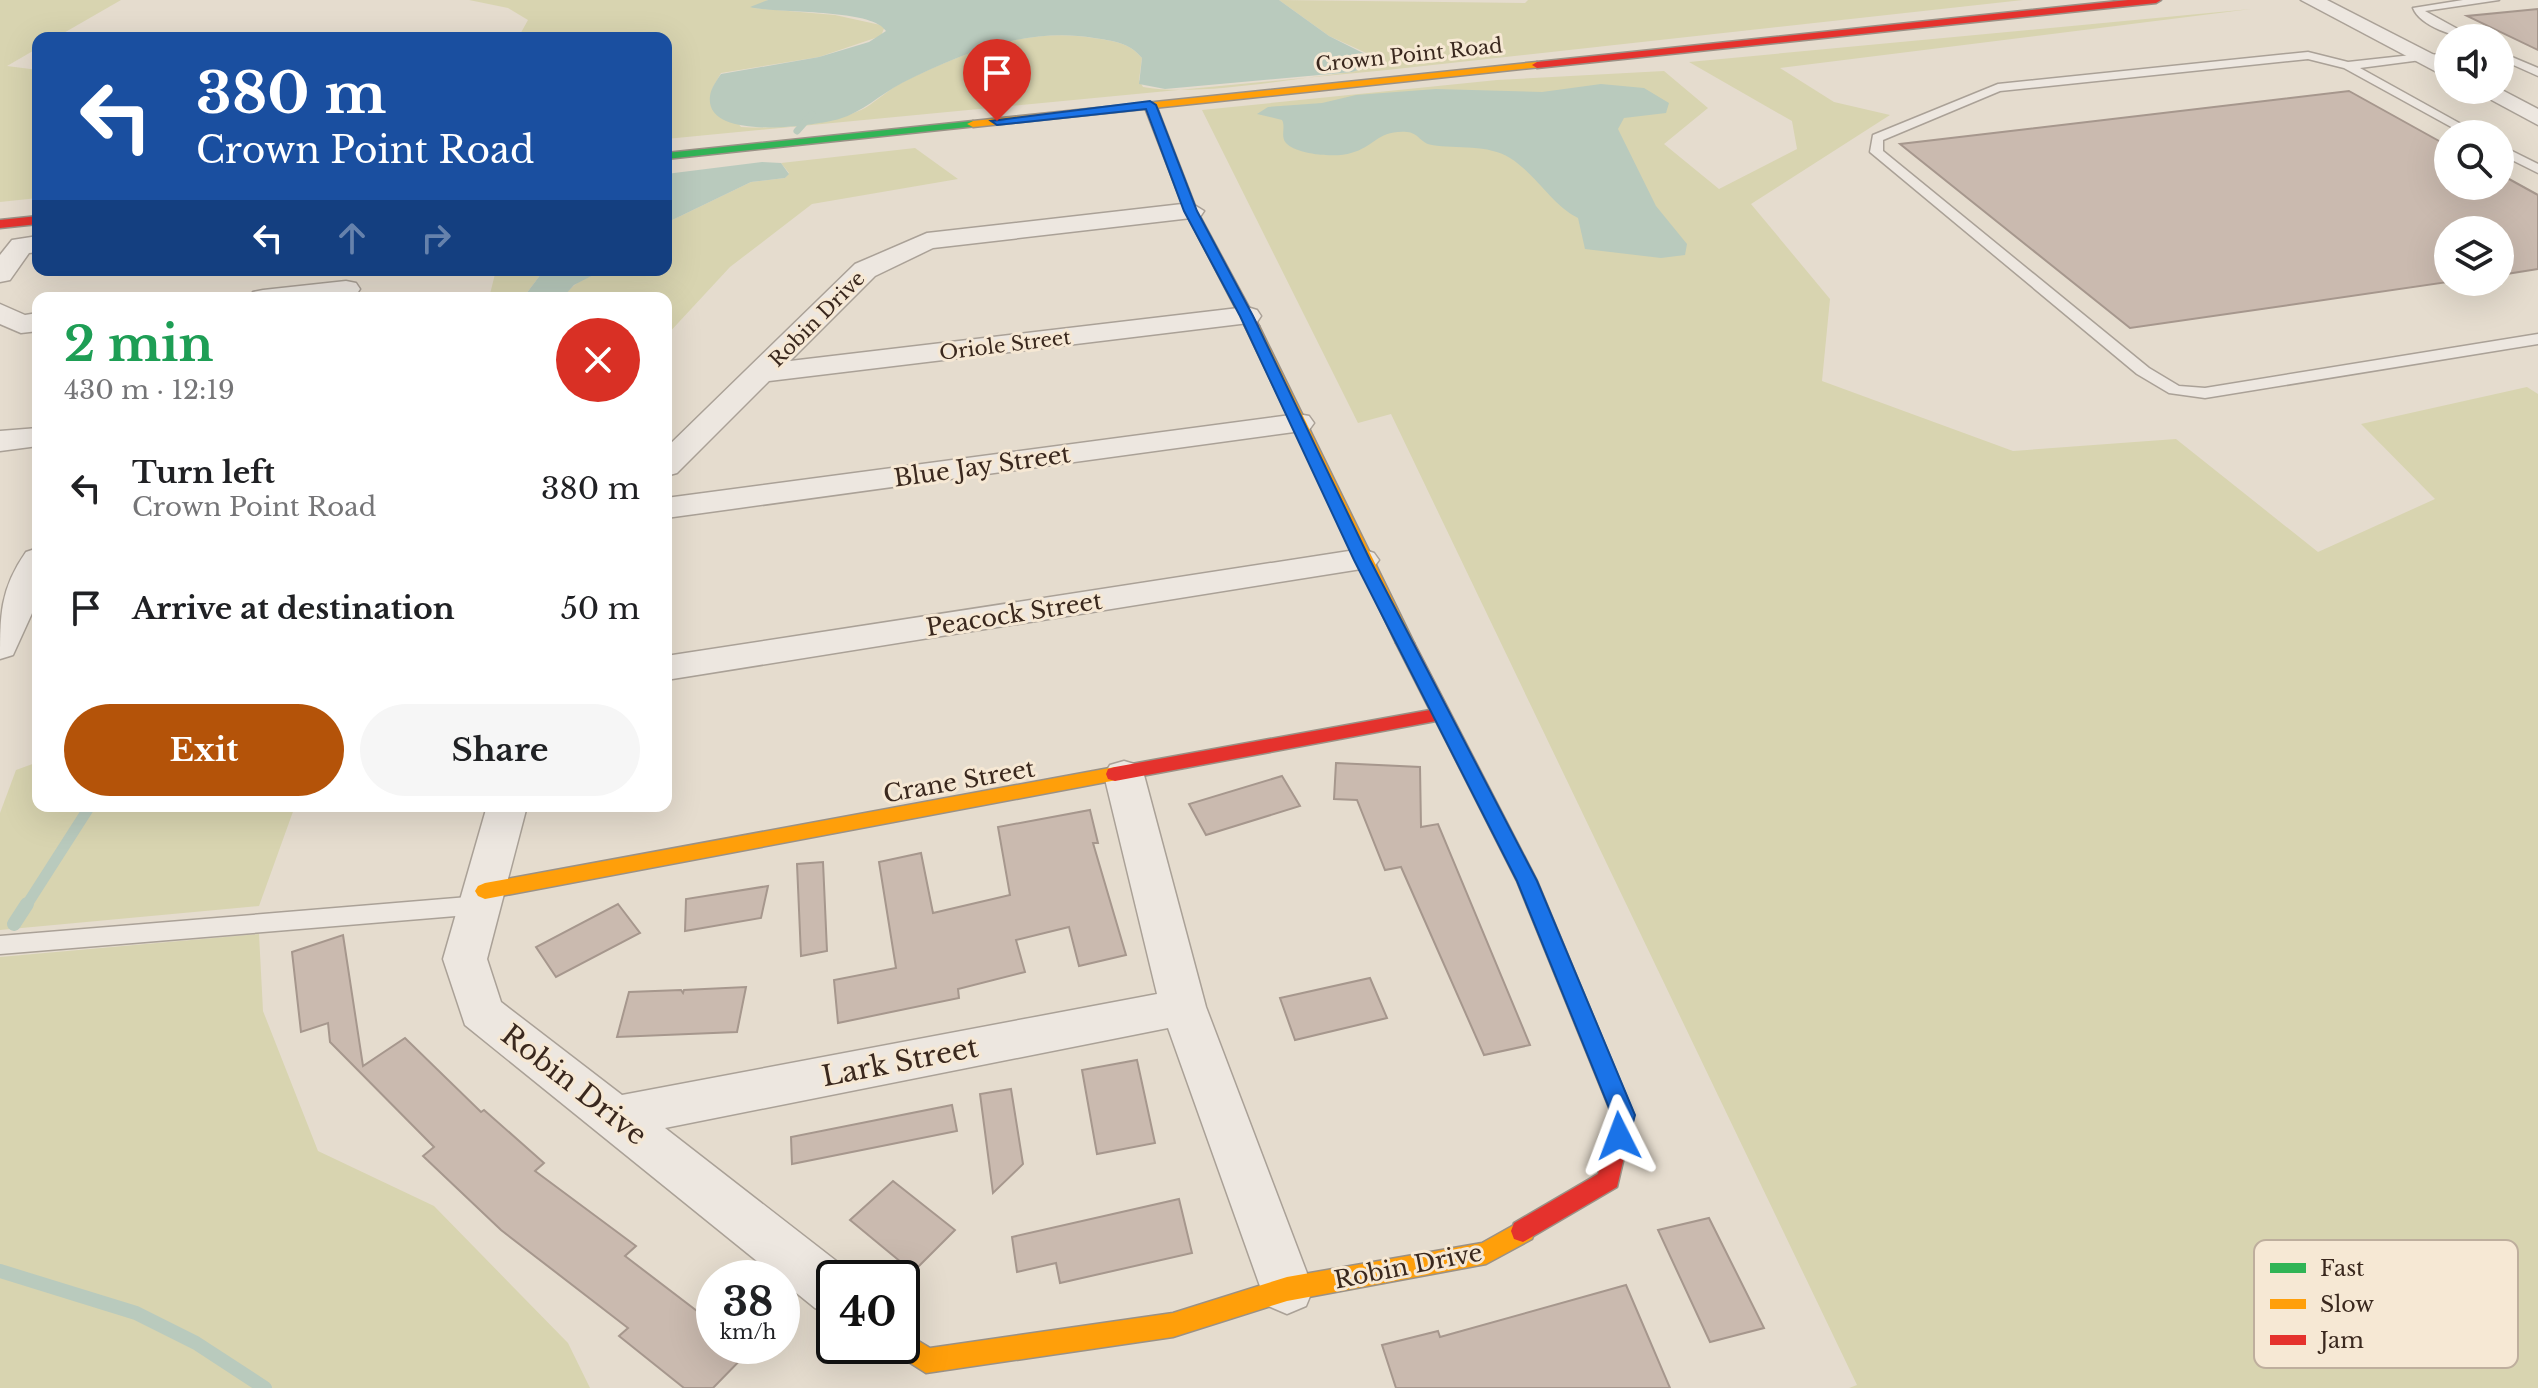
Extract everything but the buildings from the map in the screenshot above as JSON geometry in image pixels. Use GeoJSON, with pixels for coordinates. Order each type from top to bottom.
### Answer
{"type":"FeatureCollection","features":[{"type":"Feature","properties":{"kind":"street","name":"Crown Point Road"},"geometry":{"type":"LineString","coordinates":[[672,155],[2156,0]]}},
{"type":"Feature","properties":{"kind":"street"},"geometry":{"type":"LineString","coordinates":[[2311,0],[2434,64]]}},
{"type":"Feature","properties":{"kind":"street"},"geometry":{"type":"LineString","coordinates":[[2511,104],[2538,118]]}},
{"type":"Feature","properties":{"kind":"street","name":"Robin Drive"},"geometry":{"type":"LineString","coordinates":[[920,1363],[1173,1325],[1287,1289],[1486,1253],[1609,1180],[1623,1115],[1527,881],[1362,560],[1247,316],[1191,211],[1150,105]]}},
{"type":"Feature","properties":{"kind":"street","name":"Robin Drive"},"geometry":{"type":"LineString","coordinates":[[672,460],[865,270],[927,241],[1191,211]]}},
{"type":"Feature","properties":{"kind":"street"},"geometry":{"type":"LineString","coordinates":[[0,224],[32,221]]}},
{"type":"Feature","properties":{"kind":"street"},"geometry":{"type":"LineString","coordinates":[[0,274],[21,246],[32,245]]}},
{"type":"Feature","properties":{"kind":"street"},"geometry":{"type":"LineString","coordinates":[[305,292],[347,286]]}},
{"type":"Feature","properties":{"kind":"street"},"geometry":{"type":"LineString","coordinates":[[0,313],[21,324],[32,323]]}},
{"type":"Feature","properties":{"kind":"street","name":"Oriole Street"},"geometry":{"type":"LineString","coordinates":[[762,373],[1247,316]]}},
{"type":"Feature","properties":{"kind":"street","name":"Blue Jay Street"},"geometry":{"type":"LineString","coordinates":[[672,507],[1298,423]]}},
{"type":"Feature","properties":{"kind":"street"},"geometry":{"type":"LineString","coordinates":[[0,441],[32,438]]}},
{"type":"Feature","properties":{"kind":"street","name":"Peacock Street"},"geometry":{"type":"LineString","coordinates":[[672,667],[1362,560]]}},
{"type":"Feature","properties":{"kind":"street"},"geometry":{"type":"LineString","coordinates":[[0,647],[32,573]]}},
{"type":"Feature","properties":{"kind":"street","name":"Crane Street"},"geometry":{"type":"LineString","coordinates":[[483,898],[1441,714]]}},
{"type":"Feature","properties":{"kind":"street"},"geometry":{"type":"LineString","coordinates":[[1124,775],[1183,1007],[1287,1289]]}},
{"type":"Feature","properties":{"kind":"street","name":"Robin Drive"},"geometry":{"type":"LineString","coordinates":[[505,812],[465,959],[481,1012],[816,1277]]}},
{"type":"Feature","properties":{"kind":"street","name":"Lark Street"},"geometry":{"type":"LineString","coordinates":[[617,1117],[1183,1007]]}},
{"type":"Feature","properties":{"kind":"lane"},"geometry":{"type":"LineString","coordinates":[[2441,24],[2421,14],[2419,8],[2494,0]]}},
{"type":"Feature","properties":{"kind":"lane"},"geometry":{"type":"LineString","coordinates":[[2447,120],[2348,66],[2308,55],[1998,88],[1877,138],[1876,152],[2143,371],[2175,390],[2205,393],[2538,339]]}},
{"type":"Feature","properties":{"kind":"lane"},"geometry":{"type":"LineString","coordinates":[[2348,66],[2434,57]]}},
{"type":"Feature","properties":{"kind":"lane"},"geometry":{"type":"LineString","coordinates":[[2514,61],[2538,72]]}},
{"type":"Feature","properties":{"kind":"lane"},"geometry":{"type":"LineString","coordinates":[[2514,156],[2538,169]]}},
{"type":"Feature","properties":{"kind":"lane"},"geometry":{"type":"LineString","coordinates":[[0,945],[483,898]]}},
{"type":"Feature","properties":{"kind":"shaded area"},"geometry":{"type":"Polygon","coordinates":[[[0,0],[121,0],[65,32],[32,32],[32,51],[7,66],[32,69],[32,199],[0,202],[0,0]]]}},
{"type":"Feature","properties":{"kind":"shaded area"},"geometry":{"type":"Polygon","coordinates":[[[469,0],[768,0],[754,8],[835,15],[885,26],[881,36],[819,57],[721,73],[712,89],[741,127],[802,125],[833,120],[865,108],[901,83],[947,62],[994,45],[1043,36],[1068,35],[1120,43],[1142,58],[1139,80],[1143,87],[1182,90],[672,138],[672,32],[521,32],[528,20],[508,8],[469,0]]]}},
{"type":"Feature","properties":{"kind":"shaded area"},"geometry":{"type":"Polygon","coordinates":[[[768,0],[1279,0],[1329,36],[1377,60],[1374,65],[1352,72],[1165,89],[1139,84],[1142,58],[1126,45],[1069,35],[1044,36],[995,45],[947,62],[902,83],[839,119],[786,127],[742,125],[724,120],[713,110],[710,96],[721,74],[819,57],[869,42],[886,31],[877,24],[844,15],[750,7],[768,0]]]}},
{"type":"Feature","properties":{"kind":"shaded area"},"geometry":{"type":"Polygon","coordinates":[[[1279,0],[1525,3],[1528,0],[2023,0],[1387,70],[1309,77],[1352,72],[1374,65],[1373,56],[1329,36],[1279,0]]]}},
{"type":"Feature","properties":{"kind":"shaded area"},"geometry":{"type":"Polygon","coordinates":[[[2251,9],[1780,68],[1834,102],[1890,115],[1751,204],[1830,299],[1822,381],[2013,451],[2176,439],[2318,552],[2435,499],[2361,424],[2527,387],[2538,394],[2538,1388],[1849,1388],[1857,1385],[1391,414],[1358,423],[1202,110],[1497,80],[1664,71],[1708,108],[1664,144],[1719,189],[1797,149],[1792,121],[1689,62],[2251,9]]]}},
{"type":"Feature","properties":{"kind":"shaded area"},"geometry":{"type":"Polygon","coordinates":[[[1309,77],[1246,86],[1182,90],[1309,77]]]}},
{"type":"Feature","properties":{"kind":"shaded area"},"geometry":{"type":"Polygon","coordinates":[[[1601,84],[1644,88],[1669,103],[1666,113],[1624,118],[1618,129],[1656,206],[1687,244],[1685,255],[1661,258],[1585,249],[1578,218],[1560,205],[1520,165],[1492,151],[1432,145],[1414,134],[1397,132],[1382,136],[1351,153],[1317,154],[1286,143],[1282,120],[1257,114],[1268,107],[1322,103],[1356,95],[1436,89],[1542,92],[1601,84]]]}},
{"type":"Feature","properties":{"kind":"shaded area"},"geometry":{"type":"Polygon","coordinates":[[[915,148],[958,179],[812,204],[730,267],[672,330],[672,292],[567,292],[591,276],[672,276],[672,220],[751,182],[785,178],[789,173],[781,163],[915,148]]]}},
{"type":"Feature","properties":{"kind":"shaded area"},"geometry":{"type":"Polygon","coordinates":[[[762,162],[781,163],[789,174],[785,178],[751,182],[672,220],[672,173],[762,162]]]}},
{"type":"Feature","properties":{"kind":"shaded area"},"geometry":{"type":"Polygon","coordinates":[[[494,276],[540,276],[528,292],[490,292],[494,276]]]}},
{"type":"Feature","properties":{"kind":"shaded area"},"geometry":{"type":"Polygon","coordinates":[[[540,276],[591,276],[568,292],[528,292],[540,276]]]}},
{"type":"Feature","properties":{"kind":"shaded area"},"geometry":{"type":"Polygon","coordinates":[[[32,764],[32,812],[293,812],[259,906],[0,930],[0,813],[16,770],[32,764]]]}},
{"type":"Feature","properties":{"kind":"shaded area"},"geometry":{"type":"Polygon","coordinates":[[[259,934],[263,1011],[318,1151],[434,1206],[568,1343],[590,1388],[0,1388],[0,957],[259,934]]]}},
{"type":"Feature","properties":{"kind":"waterway"},"geometry":{"type":"LineString","coordinates":[[797,131],[812,114]]}},
{"type":"Feature","properties":{"kind":"waterway"},"geometry":{"type":"LineString","coordinates":[[26,906],[86,812]]}},
{"type":"Feature","properties":{"kind":"waterway"},"geometry":{"type":"LineString","coordinates":[[14,924],[27,904]]}},
{"type":"Feature","properties":{"kind":"waterway"},"geometry":{"type":"LineString","coordinates":[[0,1271],[136,1313],[196,1343],[265,1388]]}},
{"type":"Feature","properties":{"kind":"traffic: fast"},"geometry":{"type":"LineString","coordinates":[[672,155],[973,124]]}},
{"type":"Feature","properties":{"kind":"traffic: slow"},"geometry":{"type":"LineString","coordinates":[[973,124],[1537,65]]}},
{"type":"Feature","properties":{"kind":"traffic: slow"},"geometry":{"type":"LineString","coordinates":[[1252,326],[1405,643]]}},
{"type":"Feature","properties":{"kind":"traffic: slow"},"geometry":{"type":"LineString","coordinates":[[485,891],[1115,774]]}},
{"type":"Feature","properties":{"kind":"traffic: slow"},"geometry":{"type":"LineString","coordinates":[[920,1356],[926,1361],[1173,1325],[1287,1289],[1486,1253],[1523,1231]]}},
{"type":"Feature","properties":{"kind":"traffic: jam"},"geometry":{"type":"LineString","coordinates":[[1537,65],[2156,0]]}},
{"type":"Feature","properties":{"kind":"traffic: jam"},"geometry":{"type":"LineString","coordinates":[[1150,105],[1191,211],[1252,326]]}},
{"type":"Feature","properties":{"kind":"traffic: jam"},"geometry":{"type":"LineString","coordinates":[[0,224],[32,221]]}},
{"type":"Feature","properties":{"kind":"traffic: jam"},"geometry":{"type":"LineString","coordinates":[[1405,643],[1527,881],[1623,1115],[1609,1180],[1523,1231]]}},
{"type":"Feature","properties":{"kind":"traffic: jam"},"geometry":{"type":"LineString","coordinates":[[1115,774],[1441,714]]}},
{"type":"Feature","properties":{"kind":"route"},"geometry":{"type":"LineString","coordinates":[[997,121],[1150,105],[1191,211],[1247,316],[1362,560],[1527,881],[1623,1115],[1619,1136]]}}]}
